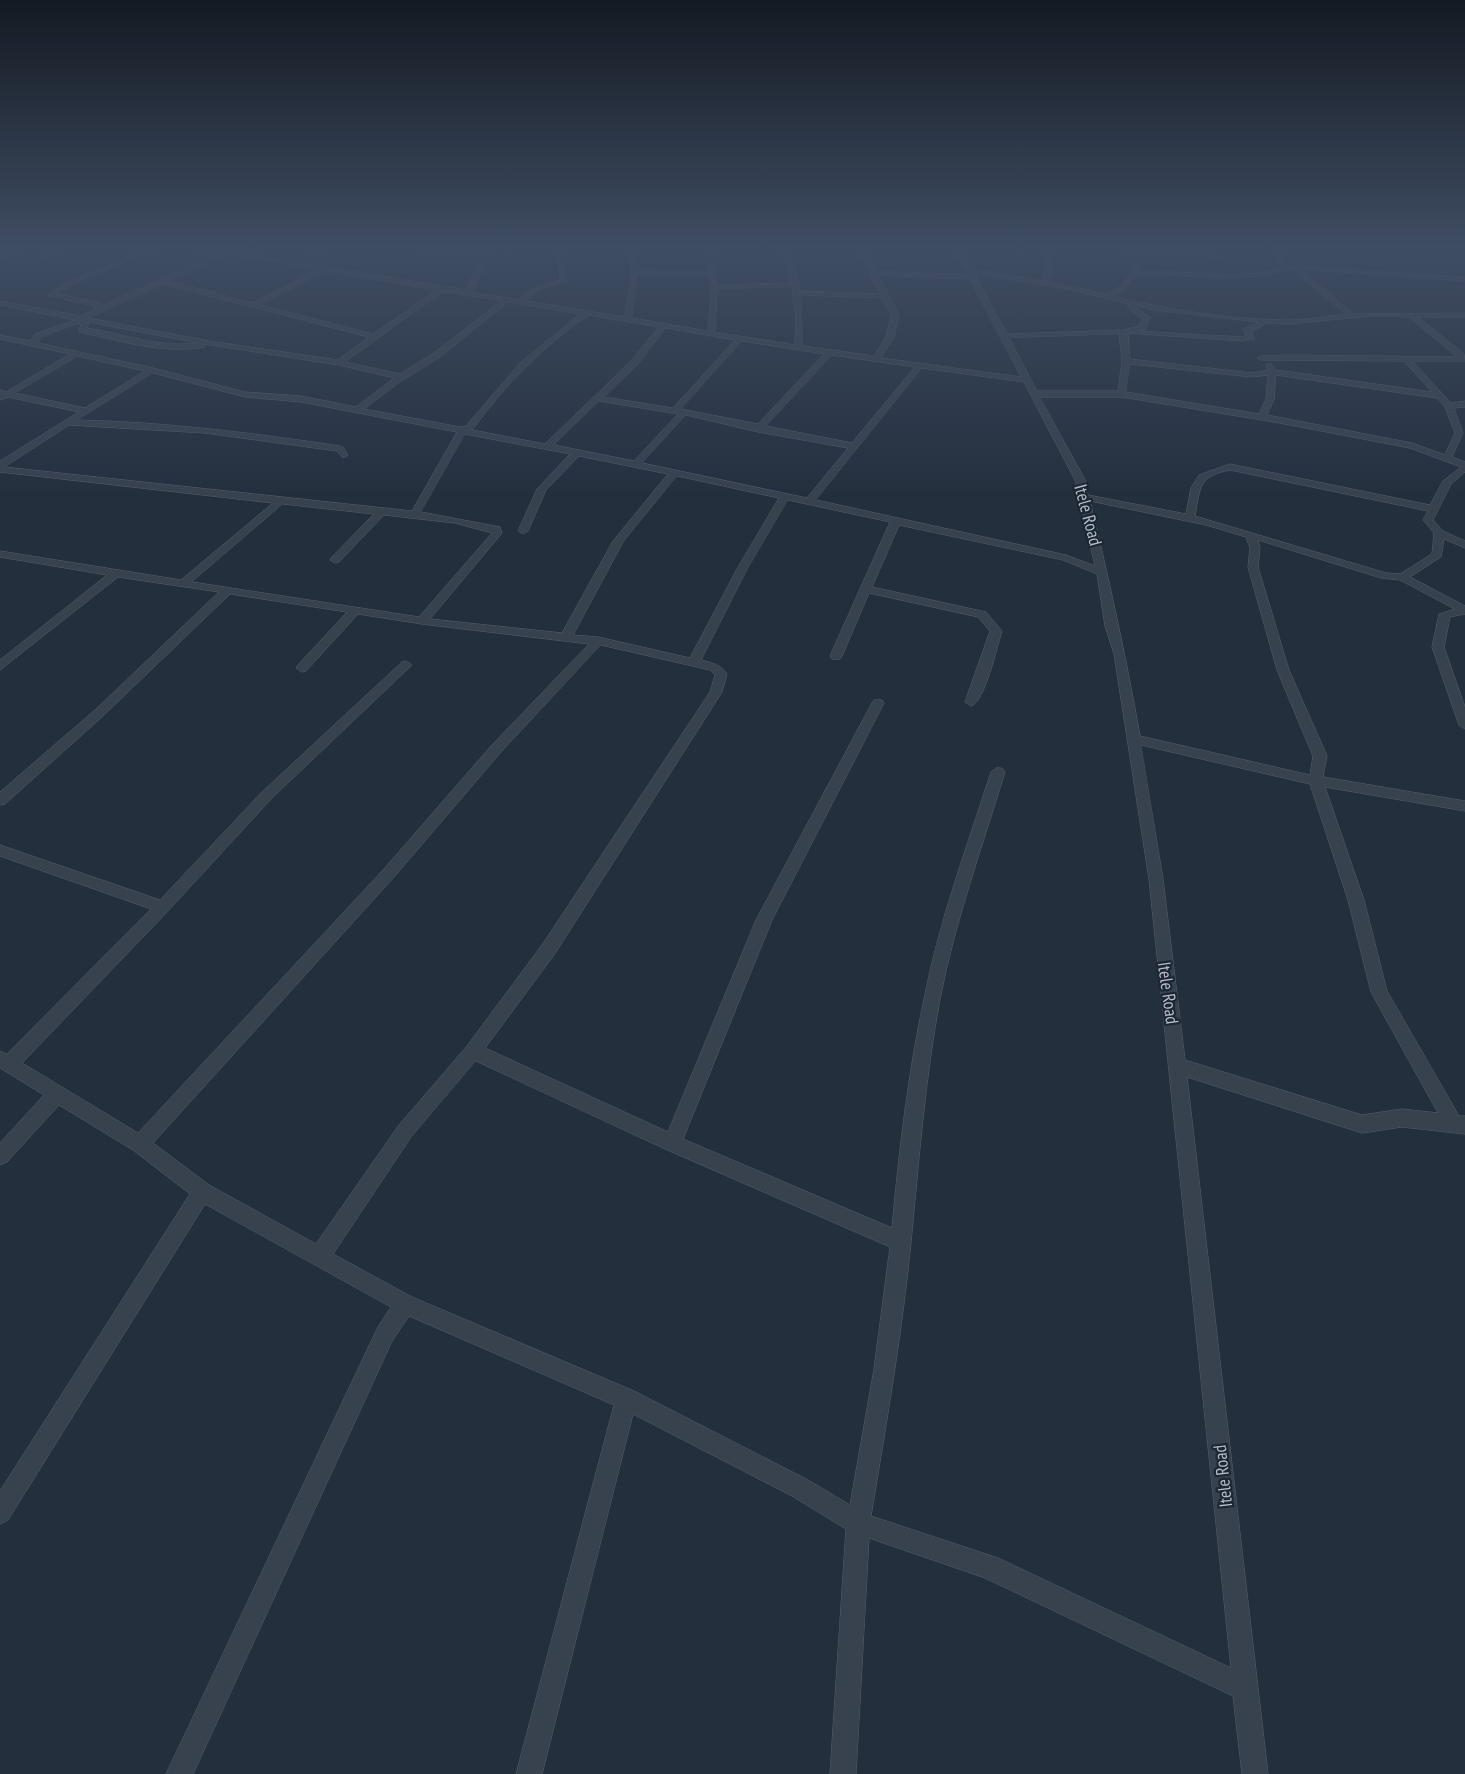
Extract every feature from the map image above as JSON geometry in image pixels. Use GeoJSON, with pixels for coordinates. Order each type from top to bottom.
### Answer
{"type":"FeatureCollection","features":[{"type":"Feature","properties":{"kind":"street"},"geometry":{"type":"LineString","coordinates":[[31,344],[38,336],[54,330]]}},
{"type":"Feature","properties":{"kind":"street"},"geometry":{"type":"LineString","coordinates":[[82,330],[111,333],[174,348],[209,343]]}},
{"type":"Feature","properties":{"kind":"street"},"geometry":{"type":"LineString","coordinates":[[134,330],[339,363],[401,377]]}},
{"type":"Feature","properties":{"kind":"street"},"geometry":{"type":"LineString","coordinates":[[348,330],[377,337]]}},
{"type":"Feature","properties":{"kind":"street"},"geometry":{"type":"LineString","coordinates":[[339,363],[386,330]]}},
{"type":"Feature","properties":{"kind":"street"},"geometry":{"type":"LineString","coordinates":[[356,411],[401,377],[437,355],[469,330]]}},
{"type":"Feature","properties":{"kind":"street"},"geometry":{"type":"LineString","coordinates":[[414,516],[466,429],[494,393],[548,339],[562,330]]}},
{"type":"Feature","properties":{"kind":"street"},"geometry":{"type":"LineString","coordinates":[[547,447],[634,363],[661,330]]}},
{"type":"Feature","properties":{"kind":"street"},"geometry":{"type":"LineString","coordinates":[[684,330],[739,340],[921,365],[1032,387],[1122,394],[1264,413],[1280,420],[1399,443],[1448,457],[1465,467]]}},
{"type":"Feature","properties":{"kind":"street"},"geometry":{"type":"LineString","coordinates":[[711,330],[711,335]]}},
{"type":"Feature","properties":{"kind":"street"},"geometry":{"type":"LineString","coordinates":[[800,348],[801,330]]}},
{"type":"Feature","properties":{"kind":"street"},"geometry":{"type":"LineString","coordinates":[[877,358],[890,337],[892,330]]}},
{"type":"Feature","properties":{"kind":"street","name":"Itele Road"},"geometry":{"type":"LineString","coordinates":[[1001,330],[1080,480],[1102,572],[1111,626],[1120,654],[1135,739],[1156,879],[1164,967],[1178,1066],[1255,1774]]}},
{"type":"Feature","properties":{"kind":"street"},"geometry":{"type":"LineString","coordinates":[[1123,332],[1134,330]]}},
{"type":"Feature","properties":{"kind":"street"},"geometry":{"type":"LineString","coordinates":[[1005,336],[1123,332],[1241,339],[1252,337],[1247,330]]}},
{"type":"Feature","properties":{"kind":"street"},"geometry":{"type":"LineString","coordinates":[[1429,330],[1463,357]]}},
{"type":"Feature","properties":{"kind":"street"},"geometry":{"type":"LineString","coordinates":[[1122,394],[1126,361],[1123,332]]}},
{"type":"Feature","properties":{"kind":"street"},"geometry":{"type":"LineString","coordinates":[[0,337],[152,370],[266,399],[302,399],[356,411],[466,429],[636,464],[1066,558],[1102,572]]}},
{"type":"Feature","properties":{"kind":"street"},"geometry":{"type":"LineString","coordinates":[[636,464],[739,340]]}},
{"type":"Feature","properties":{"kind":"street"},"geometry":{"type":"LineString","coordinates":[[758,429],[830,352]]}},
{"type":"Feature","properties":{"kind":"street"},"geometry":{"type":"LineString","coordinates":[[2,396],[76,354]]}},
{"type":"Feature","properties":{"kind":"street"},"geometry":{"type":"LineString","coordinates":[[1264,413],[1273,372],[1266,358],[1362,356],[1408,361],[1463,357]]}},
{"type":"Feature","properties":{"kind":"street"},"geometry":{"type":"LineString","coordinates":[[1126,361],[1252,375],[1273,372],[1440,396]]}},
{"type":"Feature","properties":{"kind":"street"},"geometry":{"type":"LineString","coordinates":[[1408,361],[1449,406],[1459,433],[1448,457]]}},
{"type":"Feature","properties":{"kind":"street"},"geometry":{"type":"LineString","coordinates":[[809,502],[921,365]]}},
{"type":"Feature","properties":{"kind":"street"},"geometry":{"type":"LineString","coordinates":[[0,467],[152,370]]}},
{"type":"Feature","properties":{"kind":"street"},"geometry":{"type":"LineString","coordinates":[[2,396],[88,411]]}},
{"type":"Feature","properties":{"kind":"street"},"geometry":{"type":"LineString","coordinates":[[596,398],[680,411],[758,429],[856,447]]}},
{"type":"Feature","properties":{"kind":"street"},"geometry":{"type":"LineString","coordinates":[[1449,406],[1465,404]]}},
{"type":"Feature","properties":{"kind":"street"},"geometry":{"type":"LineString","coordinates":[[70,423],[118,424],[270,438],[340,449],[343,455]]}},
{"type":"Feature","properties":{"kind":"street"},"geometry":{"type":"LineString","coordinates":[[523,531],[542,489],[576,453]]}},
{"type":"Feature","properties":{"kind":"street"},"geometry":{"type":"LineString","coordinates":[[0,467],[414,516],[496,529],[497,533],[422,621]]}},
{"type":"Feature","properties":{"kind":"street"},"geometry":{"type":"LineString","coordinates":[[1190,518],[1198,479],[1207,470],[1230,467],[1434,509]]}},
{"type":"Feature","properties":{"kind":"street"},"geometry":{"type":"LineString","coordinates":[[1465,467],[1454,473],[1442,489],[1428,520],[1438,533],[1465,545]]}},
{"type":"Feature","properties":{"kind":"street"},"geometry":{"type":"LineString","coordinates":[[567,635],[618,541],[674,473]]}},
{"type":"Feature","properties":{"kind":"street"},"geometry":{"type":"LineString","coordinates":[[694,662],[742,569],[785,497]]}},
{"type":"Feature","properties":{"kind":"street"},"geometry":{"type":"LineString","coordinates":[[1085,497],[1190,518],[1385,576],[1402,577],[1465,611]]}},
{"type":"Feature","properties":{"kind":"street"},"geometry":{"type":"LineString","coordinates":[[183,584],[282,500]]}},
{"type":"Feature","properties":{"kind":"street"},"geometry":{"type":"LineString","coordinates":[[335,560],[381,512]]}},
{"type":"Feature","properties":{"kind":"street"},"geometry":{"type":"LineString","coordinates":[[836,656],[895,522]]}},
{"type":"Feature","properties":{"kind":"street"},"geometry":{"type":"LineString","coordinates":[[1402,577],[1437,555],[1438,533]]}},
{"type":"Feature","properties":{"kind":"street"},"geometry":{"type":"LineString","coordinates":[[1251,536],[1255,548],[1252,567],[1283,670],[1320,756],[1316,781],[1356,900],[1379,992],[1460,1124]]}},
{"type":"Feature","properties":{"kind":"street"},"geometry":{"type":"LineString","coordinates":[[0,554],[114,575],[356,609],[422,621],[598,640],[714,667],[721,674],[716,692],[548,950],[473,1051],[405,1131],[320,1256]]}},
{"type":"Feature","properties":{"kind":"street"},"geometry":{"type":"LineString","coordinates":[[0,666],[114,575]]}},
{"type":"Feature","properties":{"kind":"street"},"geometry":{"type":"LineString","coordinates":[[866,589],[982,615],[996,631],[980,682],[971,702]]}},
{"type":"Feature","properties":{"kind":"street"},"geometry":{"type":"LineString","coordinates":[[0,800],[99,713],[226,591]]}},
{"type":"Feature","properties":{"kind":"street"},"geometry":{"type":"LineString","coordinates":[[302,668],[356,609]]}},
{"type":"Feature","properties":{"kind":"street"},"geometry":{"type":"LineString","coordinates":[[1465,611],[1444,614],[1438,647],[1465,725]]}},
{"type":"Feature","properties":{"kind":"street"},"geometry":{"type":"LineString","coordinates":[[140,1144],[389,873],[496,749],[598,640]]}},
{"type":"Feature","properties":{"kind":"street"},"geometry":{"type":"LineString","coordinates":[[406,665],[267,795],[163,907],[5,1061],[140,1144],[202,1192],[405,1304],[626,1399],[800,1488],[858,1523],[989,1567],[1246,1689]]}},
{"type":"Feature","properties":{"kind":"street"},"geometry":{"type":"LineString","coordinates":[[672,1143],[764,920],[878,703]]}},
{"type":"Feature","properties":{"kind":"street"},"geometry":{"type":"LineString","coordinates":[[1135,739],[1316,781],[1465,806]]}},
{"type":"Feature","properties":{"kind":"street"},"geometry":{"type":"LineString","coordinates":[[843,1774],[858,1523],[885,1369],[901,1242],[910,1136],[932,998],[954,914],[998,772]]}},
{"type":"Feature","properties":{"kind":"street"},"geometry":{"type":"LineString","coordinates":[[0,850],[163,907]]}},
{"type":"Feature","properties":{"kind":"street"},"geometry":{"type":"LineString","coordinates":[[473,1051],[672,1143],[901,1242]]}},
{"type":"Feature","properties":{"kind":"street"},"geometry":{"type":"LineString","coordinates":[[1178,1066],[1362,1124],[1402,1118],[1460,1124]]}},
{"type":"Feature","properties":{"kind":"street"},"geometry":{"type":"LineString","coordinates":[[0,1156],[58,1093]]}},
{"type":"Feature","properties":{"kind":"street"},"geometry":{"type":"LineString","coordinates":[[0,1512],[202,1192]]}},
{"type":"Feature","properties":{"kind":"street"},"geometry":{"type":"LineString","coordinates":[[178,1774],[385,1334],[405,1304]]}},
{"type":"Feature","properties":{"kind":"street"},"geometry":{"type":"LineString","coordinates":[[528,1774],[626,1399]]}}]}
